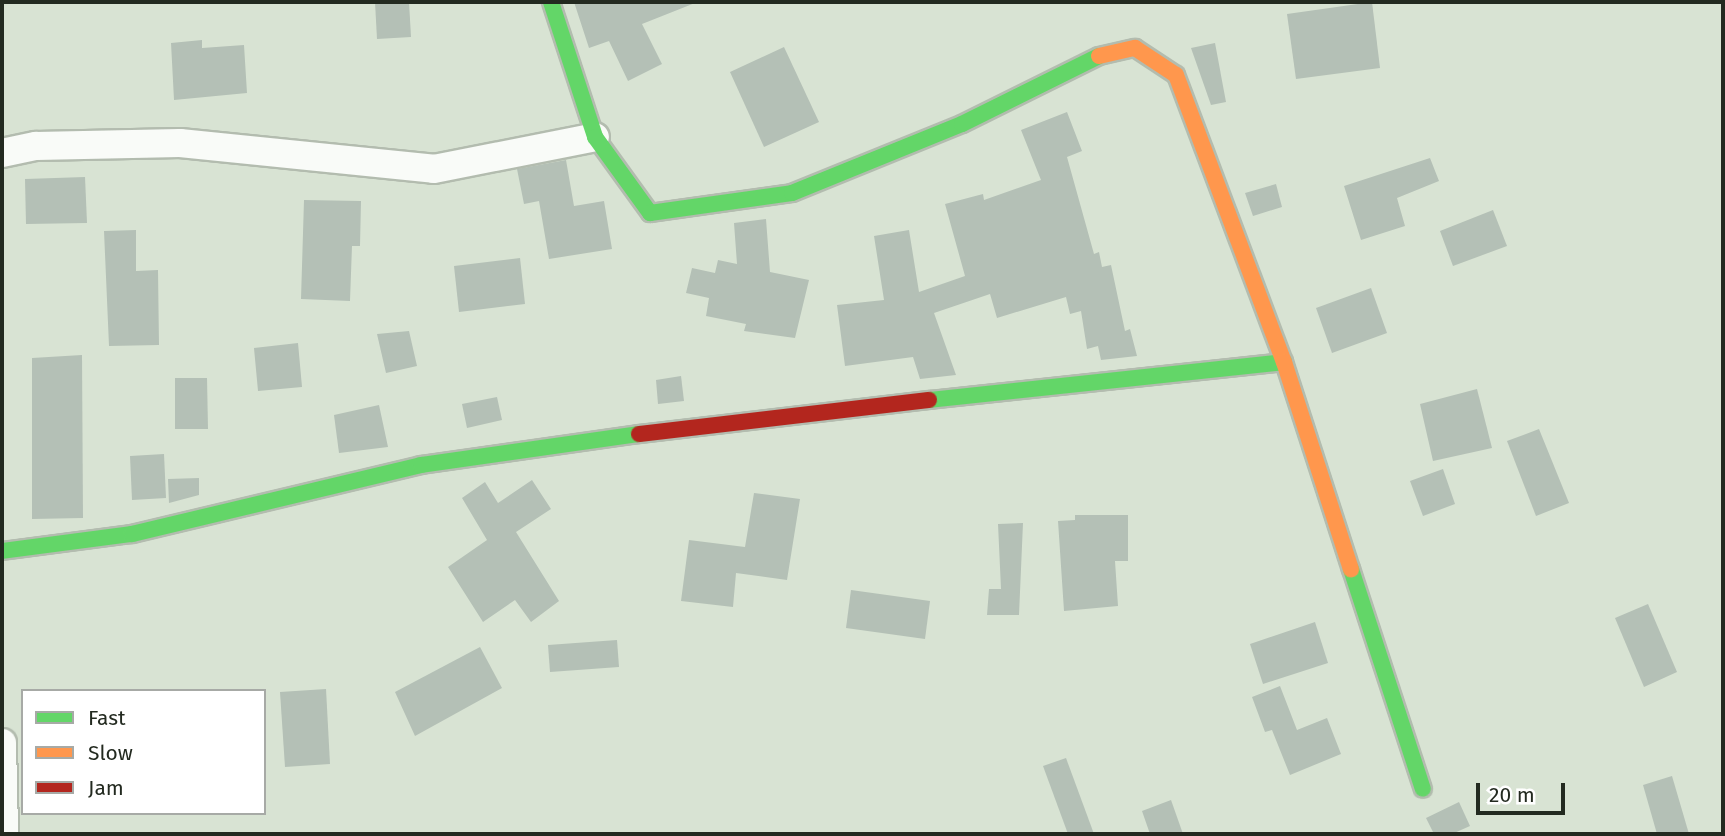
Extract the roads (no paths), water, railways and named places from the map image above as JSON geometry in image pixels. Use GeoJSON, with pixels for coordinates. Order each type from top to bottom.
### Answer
{"type":"FeatureCollection","features":[{"type":"Feature","properties":{"kind":"street"},"geometry":{"type":"LineString","coordinates":[[551,2],[595,137],[650,213],[792,193],[962,124],[1092,57],[1135,48],[1176,75],[1284,362],[1423,789]]}},
{"type":"Feature","properties":{"kind":"street"},"geometry":{"type":"LineString","coordinates":[[2,153],[36,146],[180,142],[434,169],[595,137]]}},
{"type":"Feature","properties":{"kind":"street"},"geometry":{"type":"LineString","coordinates":[[2,551],[132,534],[421,465],[731,421],[1284,362]]}},
{"type":"Feature","properties":{"kind":"street"},"geometry":{"type":"LineString","coordinates":[[2,743],[4,834]]}}]}
